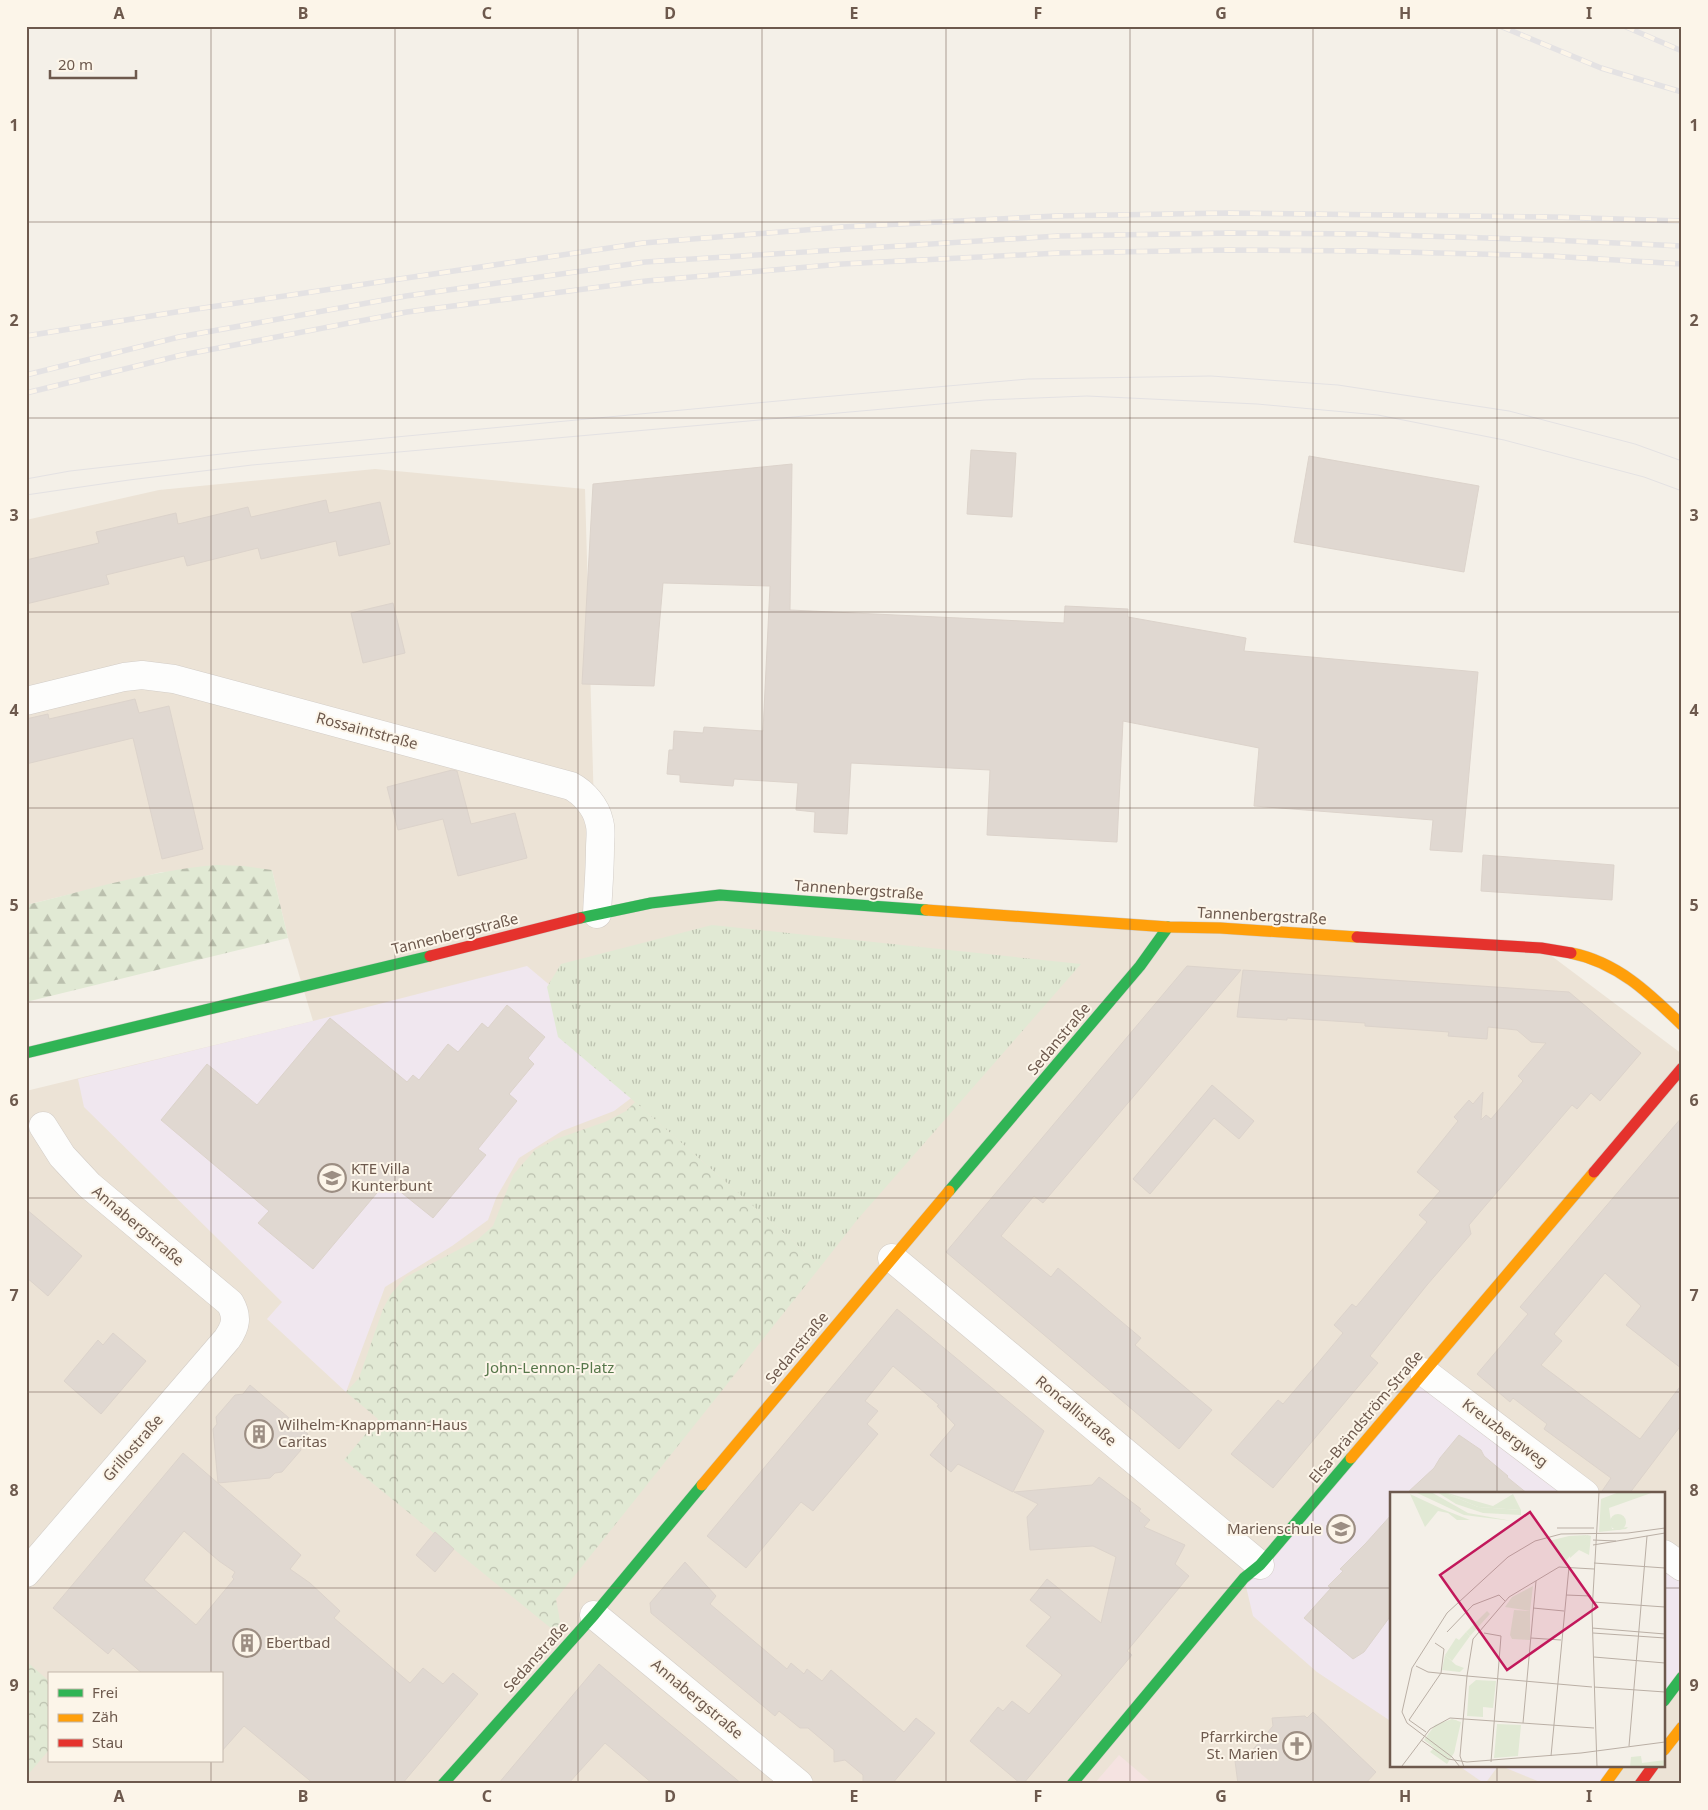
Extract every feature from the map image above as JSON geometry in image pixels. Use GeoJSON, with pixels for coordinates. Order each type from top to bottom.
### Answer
{"type":"FeatureCollection","features":[{"type":"Feature","properties":{"kind":"street","name":"Rossaintstraße"},"geometry":{"type":"LineString","coordinates":[[26,701],[124,677],[157,676],[571,786],[579,790],[585,797],[599,820],[600,862],[597,914]]}},
{"type":"Feature","properties":{"kind":"street","name":"Tannenbergstraße"},"geometry":{"type":"LineString","coordinates":[[26,1053],[530,932],[597,914],[678,898],[720,896],[1168,927],[1220,928],[1541,948],[1584,956],[1612,967],[1635,982],[1682,1025]]}},
{"type":"Feature","properties":{"kind":"street","name":"Sedanstraße"},"geometry":{"type":"LineString","coordinates":[[443,1784],[594,1615],[892,1258],[1140,966],[1168,927]]}},
{"type":"Feature","properties":{"kind":"street","name":"Elsa-Brändström-Straße"},"geometry":{"type":"LineString","coordinates":[[1072,1784],[1244,1578],[1260,1565],[1682,1068]]}},
{"type":"Feature","properties":{"kind":"street","name":"Annabergstraße"},"geometry":{"type":"LineString","coordinates":[[43,1126],[62,1156],[89,1185],[230,1302],[235,1312],[236,1321]]}},
{"type":"Feature","properties":{"kind":"street","name":"Roncallistraße"},"geometry":{"type":"LineString","coordinates":[[892,1258],[1260,1565]]}},
{"type":"Feature","properties":{"kind":"street","name":"Grillostraße"},"geometry":{"type":"LineString","coordinates":[[26,1573],[227,1340],[236,1321]]}},
{"type":"Feature","properties":{"kind":"street","name":"Kreuzbergweg"},"geometry":{"type":"LineString","coordinates":[[1424,1372],[1582,1492]]}},
{"type":"Feature","properties":{"kind":"street"},"geometry":{"type":"LineString","coordinates":[[1666,1555],[1682,1567]]}},
{"type":"Feature","properties":{"kind":"street","name":"Annabergstraße"},"geometry":{"type":"LineString","coordinates":[[594,1615],[799,1784]]}},
{"type":"Feature","properties":{"kind":"street"},"geometry":{"type":"LineString","coordinates":[[1666,1698],[1682,1677]]}},
{"type":"Feature","properties":{"kind":"street"},"geometry":{"type":"LineString","coordinates":[[1666,1748],[1682,1728]]}},
{"type":"Feature","properties":{"kind":"street"},"geometry":{"type":"LineString","coordinates":[[1605,1784],[1617,1768]]}},
{"type":"Feature","properties":{"kind":"street"},"geometry":{"type":"LineString","coordinates":[[1640,1784],[1652,1768]]}},
{"type":"Feature","properties":{"kind":"shaded area"},"geometry":{"type":"Polygon","coordinates":[[[375,469],[585,489],[597,914],[678,898],[1541,948],[1682,1054],[1682,1784],[26,1784],[26,1091],[313,1021],[288,938],[272,870],[162,872],[26,905],[26,520],[159,490],[375,469]]]}},
{"type":"Feature","properties":{"kind":"shaded area","name":"KTE Villa Kunterbunt"},"geometry":{"type":"Polygon","coordinates":[[[527,966],[659,1077],[614,1111],[562,1131],[519,1158],[496,1198],[488,1220],[452,1246],[385,1287],[346,1392],[267,1319],[282,1302],[84,1107],[78,1079],[527,966]]]}},
{"type":"Feature","properties":{"kind":"shaded area","name":"Marienschule"},"geometry":{"type":"Polygon","coordinates":[[[1424,1372],[1582,1492],[1390,1492],[1390,1721],[1317,1672],[1253,1616],[1244,1578],[1424,1372]]]}},
{"type":"Feature","properties":{"kind":"shaded area"},"geometry":{"type":"Polygon","coordinates":[[[1666,1555],[1682,1567],[1682,1677],[1666,1698],[1666,1555]]]}},
{"type":"Feature","properties":{"kind":"shaded area"},"geometry":{"type":"Polygon","coordinates":[[[1119,1755],[1153,1784],[1094,1784],[1119,1755]]]}},
{"type":"Feature","properties":{"kind":"shaded area"},"geometry":{"type":"Polygon","coordinates":[[[1462,1768],[1497,1768],[1485,1784],[1462,1768]]]}},
{"type":"Feature","properties":{"kind":"shaded area"},"geometry":{"type":"Polygon","coordinates":[[[1506,1768],[1617,1768],[1605,1784],[1545,1784],[1506,1768]]]}},
{"type":"Feature","properties":{"kind":"green space"},"geometry":{"type":"Polygon","coordinates":[[[217,865],[272,870],[288,938],[26,1002],[26,905],[145,876],[217,865]]]}},
{"type":"Feature","properties":{"kind":"green space"},"geometry":{"type":"Polygon","coordinates":[[[712,925],[1081,964],[857,1220],[821,1266],[635,1102],[558,1037],[547,987],[561,964],[712,925]]]}},
{"type":"Feature","properties":{"kind":"green space","name":"John-Lennon-Platz"},"geometry":{"type":"Polygon","coordinates":[[[635,1102],[821,1266],[556,1599],[563,1638],[344,1460],[378,1419],[346,1392],[359,1378],[383,1309],[391,1294],[406,1277],[477,1240],[493,1226],[513,1175],[535,1150],[556,1139],[605,1122],[626,1111],[635,1102]]]}},
{"type":"Feature","properties":{"kind":"green space"},"geometry":{"type":"Polygon","coordinates":[[[26,1661],[48,1680],[48,1751],[26,1777],[26,1661]]]}},
{"type":"Feature","properties":{"kind":"building"},"geometry":{"type":"Polygon","coordinates":[[[971,450],[1016,453],[1012,517],[967,514],[971,450]]]}},
{"type":"Feature","properties":{"kind":"building"},"geometry":{"type":"Polygon","coordinates":[[[1309,456],[1479,486],[1464,572],[1294,542],[1309,456]]]}},
{"type":"Feature","properties":{"kind":"building"},"geometry":{"type":"Polygon","coordinates":[[[792,464],[790,610],[1064,623],[1065,606],[1128,609],[1128,617],[1246,638],[1244,651],[1478,672],[1462,852],[1430,850],[1433,820],[1254,806],[1259,748],[1123,721],[1117,842],[987,835],[990,770],[851,763],[847,834],[814,832],[815,812],[796,810],[798,783],[734,779],[733,786],[680,782],[680,775],[667,774],[669,750],[673,750],[674,731],[703,733],[704,727],[763,731],[770,586],[663,583],[654,686],[582,684],[593,484],[792,464]]]}},
{"type":"Feature","properties":{"kind":"building"},"geometry":{"type":"Polygon","coordinates":[[[326,500],[329,513],[380,502],[390,544],[339,556],[336,541],[261,559],[258,548],[187,566],[184,556],[106,575],[109,584],[26,604],[26,560],[99,543],[96,532],[176,513],[178,524],[248,507],[251,517],[326,500]]]}},
{"type":"Feature","properties":{"kind":"building"},"geometry":{"type":"Polygon","coordinates":[[[393,603],[405,653],[363,663],[351,613],[393,603]]]}},
{"type":"Feature","properties":{"kind":"building"},"geometry":{"type":"Polygon","coordinates":[[[135,699],[139,713],[169,706],[203,849],[162,859],[133,738],[26,764],[26,719],[48,714],[49,719],[135,699]]]}},
{"type":"Feature","properties":{"kind":"building"},"geometry":{"type":"Polygon","coordinates":[[[452,770],[457,771],[471,824],[515,813],[527,858],[458,876],[443,819],[398,830],[387,787],[452,770]]]}},
{"type":"Feature","properties":{"kind":"building"},"geometry":{"type":"Polygon","coordinates":[[[1483,855],[1614,865],[1612,900],[1481,891],[1483,855]]]}},
{"type":"Feature","properties":{"kind":"building"},"geometry":{"type":"Polygon","coordinates":[[[1187,966],[1241,970],[1043,1203],[1034,1196],[1001,1236],[1051,1277],[1058,1268],[1141,1338],[1135,1345],[1212,1410],[1179,1449],[946,1252],[1187,966]]]}},
{"type":"Feature","properties":{"kind":"building"},"geometry":{"type":"Polygon","coordinates":[[[1243,970],[1569,992],[1641,1053],[1600,1101],[1591,1093],[1577,1109],[1572,1105],[1469,1225],[1471,1234],[1370,1356],[1378,1363],[1273,1488],[1231,1454],[1278,1400],[1283,1404],[1317,1364],[1343,1333],[1334,1325],[1352,1304],[1356,1307],[1427,1222],[1419,1215],[1440,1191],[1417,1172],[1458,1121],[1454,1117],[1469,1100],[1473,1104],[1483,1092],[1481,1120],[1486,1115],[1491,1119],[1523,1081],[1518,1076],[1546,1043],[1531,1042],[1517,1030],[1488,1027],[1487,1039],[1448,1036],[1449,1032],[1365,1026],[1365,1023],[1237,1017],[1243,970]]]}},
{"type":"Feature","properties":{"kind":"building"},"geometry":{"type":"Polygon","coordinates":[[[507,1005],[545,1037],[528,1058],[534,1064],[509,1094],[517,1101],[478,1149],[486,1155],[433,1218],[387,1181],[313,1269],[258,1223],[269,1211],[161,1120],[207,1064],[257,1105],[330,1018],[407,1082],[413,1075],[419,1080],[448,1044],[458,1052],[482,1023],[488,1028],[507,1005]]]}},
{"type":"Feature","properties":{"kind":"building"},"geometry":{"type":"Polygon","coordinates":[[[1212,1085],[1254,1121],[1239,1139],[1214,1118],[1150,1194],[1133,1179],[1212,1085]]]}},
{"type":"Feature","properties":{"kind":"building"},"geometry":{"type":"Polygon","coordinates":[[[1682,1117],[1682,1369],[1626,1325],[1641,1306],[1605,1273],[1554,1334],[1562,1341],[1541,1365],[1640,1439],[1682,1384],[1682,1424],[1631,1492],[1601,1492],[1611,1478],[1544,1429],[1547,1424],[1513,1398],[1510,1402],[1477,1374],[1528,1314],[1520,1307],[1682,1117]]]}},
{"type":"Feature","properties":{"kind":"building"},"geometry":{"type":"Polygon","coordinates":[[[26,1209],[82,1256],[48,1296],[26,1277],[26,1209]]]}},
{"type":"Feature","properties":{"kind":"building"},"geometry":{"type":"Polygon","coordinates":[[[897,1309],[1044,1431],[1013,1492],[958,1464],[951,1472],[930,1455],[955,1425],[937,1406],[939,1405],[893,1366],[865,1401],[878,1411],[867,1424],[878,1434],[813,1511],[801,1502],[746,1568],[707,1536],[897,1309]]]}},
{"type":"Feature","properties":{"kind":"building"},"geometry":{"type":"Polygon","coordinates":[[[113,1333],[146,1361],[101,1414],[64,1381],[98,1340],[103,1345],[113,1333]]]}},
{"type":"Feature","properties":{"kind":"building","name":"Wilhelm-Knappmann-Haus Caritas"},"geometry":{"type":"Polygon","coordinates":[[[250,1385],[308,1434],[300,1443],[301,1450],[282,1472],[275,1473],[270,1478],[218,1483],[213,1429],[217,1424],[216,1417],[235,1395],[243,1394],[250,1385]]]}},
{"type":"Feature","properties":{"kind":"building"},"geometry":{"type":"Polygon","coordinates":[[[1459,1435],[1481,1450],[1484,1456],[1526,1492],[1408,1492],[1434,1468],[1459,1435]]]}},
{"type":"Feature","properties":{"kind":"building"},"geometry":{"type":"Polygon","coordinates":[[[183,1453],[301,1555],[290,1569],[310,1583],[340,1611],[334,1618],[410,1683],[423,1668],[443,1684],[453,1673],[478,1694],[402,1784],[314,1784],[244,1726],[222,1751],[222,1672],[141,1672],[113,1648],[108,1654],[53,1608],[183,1453]],[[184,1531],[144,1580],[196,1625],[234,1579],[232,1577],[235,1572],[184,1531]]]}},
{"type":"Feature","properties":{"kind":"building"},"geometry":{"type":"Polygon","coordinates":[[[1099,1477],[1141,1509],[1139,1511],[1150,1520],[1144,1527],[1185,1545],[1175,1564],[1189,1576],[1127,1651],[1132,1655],[1023,1784],[1021,1784],[970,1741],[998,1707],[1003,1711],[1012,1701],[1029,1714],[1062,1675],[1026,1646],[1051,1617],[1030,1600],[1047,1579],[1101,1623],[1116,1557],[1093,1546],[1030,1550],[1027,1517],[1038,1504],[1014,1492],[1092,1485],[1099,1477]]]}},
{"type":"Feature","properties":{"kind":"building","name":"Marienschule"},"geometry":{"type":"Polygon","coordinates":[[[1390,1516],[1390,1617],[1364,1652],[1353,1659],[1304,1618],[1331,1588],[1328,1586],[1343,1571],[1340,1569],[1390,1516]]]}},
{"type":"Feature","properties":{"kind":"building"},"geometry":{"type":"Polygon","coordinates":[[[435,1532],[454,1549],[435,1572],[416,1555],[435,1532]]]}},
{"type":"Feature","properties":{"kind":"building"},"geometry":{"type":"Polygon","coordinates":[[[685,1562],[716,1596],[710,1604],[787,1669],[791,1663],[804,1674],[807,1669],[822,1681],[831,1670],[904,1732],[916,1718],[935,1733],[892,1784],[863,1784],[863,1775],[845,1760],[834,1762],[834,1750],[808,1728],[800,1728],[779,1711],[775,1716],[651,1613],[650,1603],[685,1562]]]}},
{"type":"Feature","properties":{"kind":"building"},"geometry":{"type":"Polygon","coordinates":[[[599,1664],[742,1784],[653,1784],[605,1743],[568,1784],[498,1784],[599,1664]]]}},
{"type":"Feature","properties":{"kind":"building","name":"Pfarrkirche St. Marien"},"geometry":{"type":"Polygon","coordinates":[[[1313,1712],[1376,1772],[1365,1784],[1238,1784],[1235,1761],[1244,1760],[1273,1726],[1272,1718],[1305,1716],[1307,1718],[1313,1712]]]}},
{"type":"Feature","properties":{"kind":"tram line"},"geometry":{"type":"LineString","coordinates":[[26,479],[70,471],[248,451],[1028,379],[1211,376],[1338,385],[1509,411],[1635,444],[1682,461]]}},
{"type":"Feature","properties":{"kind":"tram line"},"geometry":{"type":"LineString","coordinates":[[26,495],[252,465],[985,400],[1087,396],[1257,404],[1378,415],[1504,440],[1644,477],[1682,491]]}},
{"type":"Feature","properties":{"kind":"railway"},"geometry":{"type":"LineString","coordinates":[[1500,26],[1601,68],[1682,92]]}},
{"type":"Feature","properties":{"kind":"railway"},"geometry":{"type":"LineString","coordinates":[[1624,26],[1682,51]]}},
{"type":"Feature","properties":{"kind":"railway"},"geometry":{"type":"LineString","coordinates":[[26,336],[643,243],[842,227],[1056,216],[1226,213],[1554,217],[1682,221]]}},
{"type":"Feature","properties":{"kind":"railway"},"geometry":{"type":"LineString","coordinates":[[26,375],[179,337],[406,296],[645,262],[1058,236],[1229,233],[1361,234],[1682,246]]}},
{"type":"Feature","properties":{"kind":"railway"},"geometry":{"type":"LineString","coordinates":[[26,393],[182,355],[407,312],[646,281],[842,264],[1059,253],[1226,250],[1362,251],[1550,256],[1682,264]]}},
{"type":"Feature","properties":{"kind":"traffic: fast"},"geometry":{"type":"LineString","coordinates":[[580,918],[651,903],[720,895],[926,910]]}},
{"type":"Feature","properties":{"kind":"traffic: fast"},"geometry":{"type":"LineString","coordinates":[[949,1191],[1140,966],[1168,927]]}},
{"type":"Feature","properties":{"kind":"traffic: fast"},"geometry":{"type":"LineString","coordinates":[[26,1053],[430,956]]}},
{"type":"Feature","properties":{"kind":"traffic: fast"},"geometry":{"type":"LineString","coordinates":[[1072,1784],[1244,1578],[1260,1565],[1351,1458]]}},
{"type":"Feature","properties":{"kind":"traffic: fast"},"geometry":{"type":"LineString","coordinates":[[443,1784],[594,1615],[702,1485]]}},
{"type":"Feature","properties":{"kind":"traffic: fast"},"geometry":{"type":"LineString","coordinates":[[1666,1698],[1682,1677]]}},
{"type":"Feature","properties":{"kind":"traffic: slow"},"geometry":{"type":"LineString","coordinates":[[926,910],[1168,927],[1220,928],[1357,937]]}},
{"type":"Feature","properties":{"kind":"traffic: slow"},"geometry":{"type":"LineString","coordinates":[[1571,953],[1588,957],[1618,971],[1645,991],[1682,1025]]}},
{"type":"Feature","properties":{"kind":"traffic: slow"},"geometry":{"type":"LineString","coordinates":[[1351,1458],[1594,1172]]}},
{"type":"Feature","properties":{"kind":"traffic: slow"},"geometry":{"type":"LineString","coordinates":[[702,1485],[949,1191]]}},
{"type":"Feature","properties":{"kind":"traffic: slow"},"geometry":{"type":"LineString","coordinates":[[1666,1747],[1682,1727]]}},
{"type":"Feature","properties":{"kind":"traffic: slow"},"geometry":{"type":"LineString","coordinates":[[1605,1784],[1617,1768]]}},
{"type":"Feature","properties":{"kind":"traffic: jam"},"geometry":{"type":"LineString","coordinates":[[430,956],[580,918]]}},
{"type":"Feature","properties":{"kind":"traffic: jam"},"geometry":{"type":"LineString","coordinates":[[1357,937],[1541,948],[1571,953]]}},
{"type":"Feature","properties":{"kind":"traffic: jam"},"geometry":{"type":"LineString","coordinates":[[1594,1172],[1682,1068]]}},
{"type":"Feature","properties":{"kind":"traffic: jam"},"geometry":{"type":"LineString","coordinates":[[1640,1784],[1652,1768]]}},
{"type":"Feature","properties":{"kind":"place","name":"KTE Villa Kunterbunt"},"geometry":{"type":"Point","coordinates":[332,1178]}},
{"type":"Feature","properties":{"kind":"place","name":"Wilhelm-Knappmann-Haus Caritas"},"geometry":{"type":"Point","coordinates":[259,1434]}},
{"type":"Feature","properties":{"kind":"place","name":"Marienschule"},"geometry":{"type":"Point","coordinates":[1341,1529]}},
{"type":"Feature","properties":{"kind":"place","name":"Ebertbad"},"geometry":{"type":"Point","coordinates":[247,1643]}},
{"type":"Feature","properties":{"kind":"place","name":"Pfarrkirche St. Marien"},"geometry":{"type":"Point","coordinates":[1297,1746]}}]}
